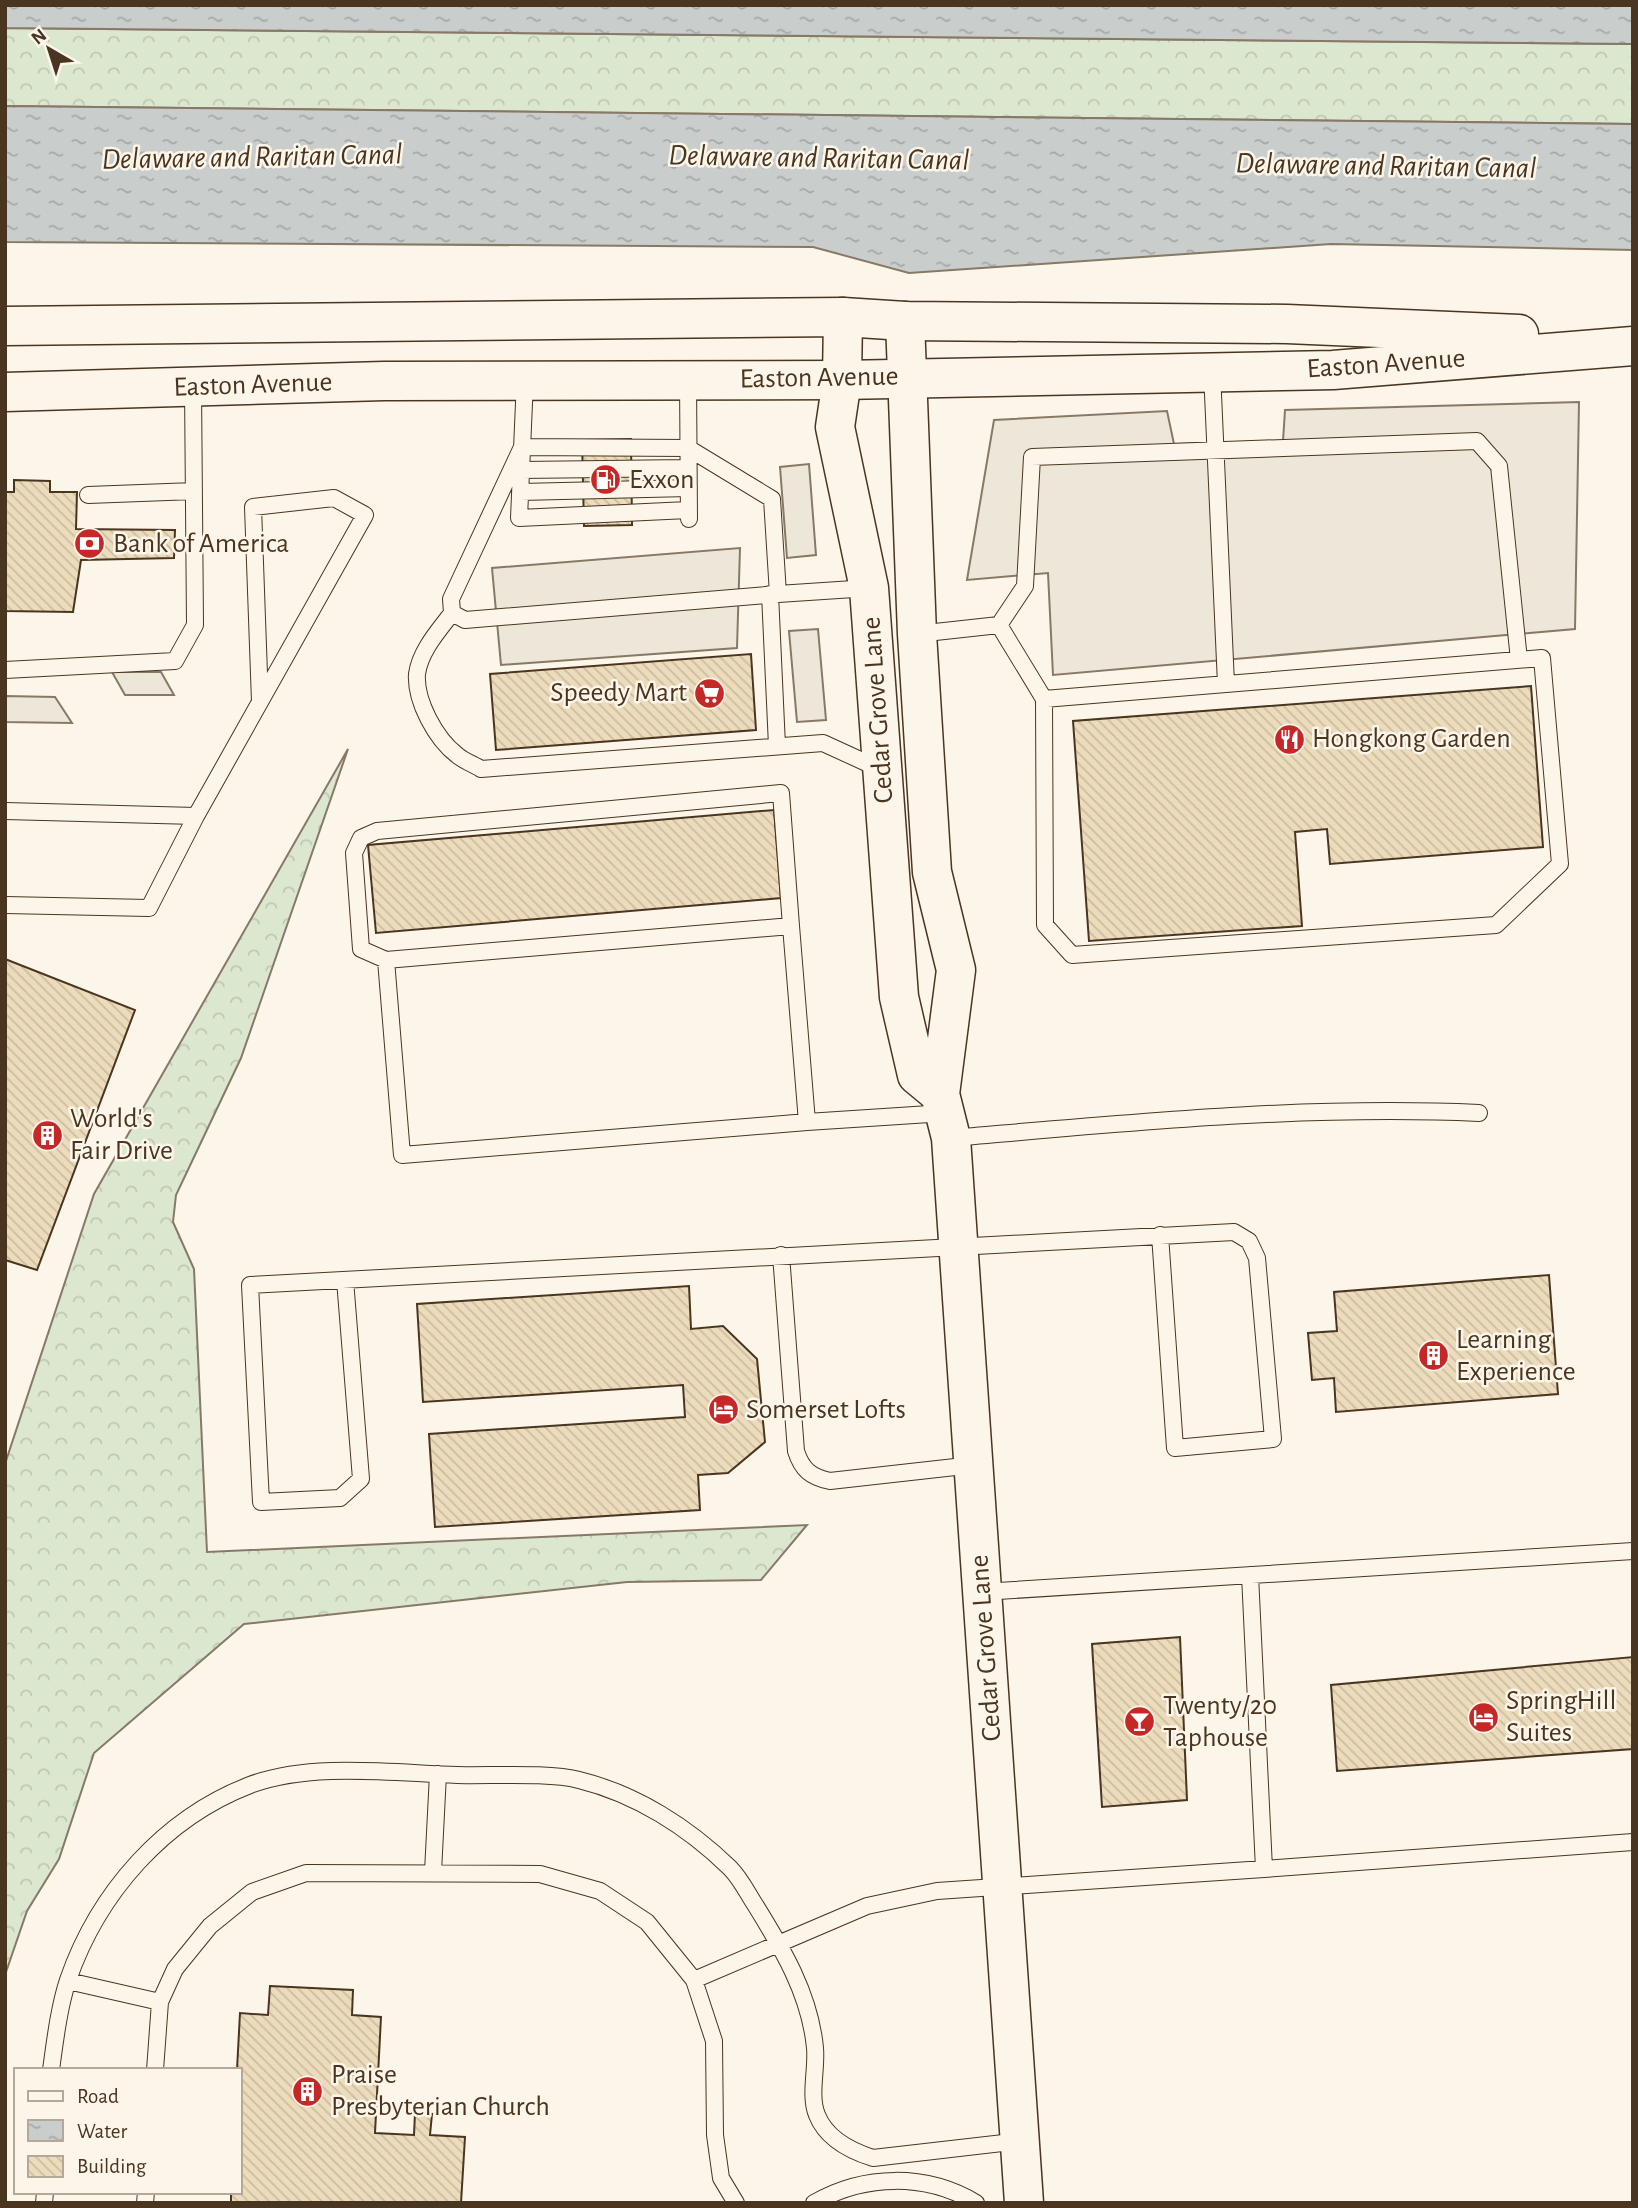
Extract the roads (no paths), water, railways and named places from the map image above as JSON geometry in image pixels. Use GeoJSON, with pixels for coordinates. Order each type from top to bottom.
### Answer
{"type":"FeatureCollection","features":[{"type":"Feature","properties":{"kind":"main road","name":"Easton Avenue"},"geometry":{"type":"LineString","coordinates":[[5,326],[844,317],[905,321],[1287,324],[1633,339]]}},
{"type":"Feature","properties":{"kind":"main road","name":"Cedar Grove Lane"},"geometry":{"type":"LineString","coordinates":[[844,317],[842,380],[835,427],[869,588],[899,997],[917,1075],[945,1115]]}},
{"type":"Feature","properties":{"kind":"main road","name":"Cedar Grove Lane"},"geometry":{"type":"LineString","coordinates":[[905,321],[918,634],[932,872],[956,970],[945,1115],[958,1247],[1024,2203]]}},
{"type":"Feature","properties":{"kind":"main road","name":"Easton Avenue"},"geometry":{"type":"LineString","coordinates":[[5,391],[525,380],[842,380],[1333,370],[1633,346]]}},
{"type":"Feature","properties":{"kind":"lane"},"geometry":{"type":"LineString","coordinates":[[1212,372],[1226,684]]}},
{"type":"Feature","properties":{"kind":"lane"},"geometry":{"type":"LineString","coordinates":[[525,380],[519,518],[689,515],[688,380]]}},
{"type":"Feature","properties":{"kind":"lane"},"geometry":{"type":"LineString","coordinates":[[5,670],[175,662],[195,625],[193,386]]}},
{"type":"Feature","properties":{"kind":"lane"},"geometry":{"type":"LineString","coordinates":[[918,634],[999,625],[1025,586],[1032,457],[1477,441],[1499,466],[1518,660]]}},
{"type":"Feature","properties":{"kind":"lane"},"geometry":{"type":"LineString","coordinates":[[522,447],[688,448],[772,499],[777,747]]}},
{"type":"Feature","properties":{"kind":"lane"},"geometry":{"type":"LineString","coordinates":[[522,447],[451,599],[452,613],[428,645],[417,673],[420,696],[441,738],[458,756],[481,769],[823,743],[882,770]]}},
{"type":"Feature","properties":{"kind":"lane"},"geometry":{"type":"LineString","coordinates":[[521,470],[688,468]]}},
{"type":"Feature","properties":{"kind":"lane"},"geometry":{"type":"LineString","coordinates":[[520,492],[689,488]]}},
{"type":"Feature","properties":{"kind":"lane"},"geometry":{"type":"LineString","coordinates":[[88,495],[194,491]]}},
{"type":"Feature","properties":{"kind":"lane"},"geometry":{"type":"LineString","coordinates":[[5,905],[149,908],[196,816],[365,515],[334,498],[254,507],[260,702]]}},
{"type":"Feature","properties":{"kind":"lane"},"geometry":{"type":"LineString","coordinates":[[452,613],[465,620],[869,588]]}},
{"type":"Feature","properties":{"kind":"lane"},"geometry":{"type":"LineString","coordinates":[[999,625],[1044,699],[1045,925],[1072,955],[1496,925],[1560,864],[1542,658],[1044,699]]}},
{"type":"Feature","properties":{"kind":"lane"},"geometry":{"type":"LineString","coordinates":[[792,926],[386,960],[361,949],[354,853],[361,838],[377,831],[781,793],[792,926],[807,1122]]}},
{"type":"Feature","properties":{"kind":"lane"},"geometry":{"type":"LineString","coordinates":[[5,811],[196,816]]}},
{"type":"Feature","properties":{"kind":"lane"},"geometry":{"type":"LineString","coordinates":[[386,960],[402,1156],[807,1122],[945,1115],[1222,1116],[1389,1109],[1479,1113]]}},
{"type":"Feature","properties":{"kind":"lane"},"geometry":{"type":"LineString","coordinates":[[345,1280],[361,1479],[340,1498],[261,1502],[250,1285],[1234,1232],[1249,1241],[1253,1249],[1273,1439],[1175,1448],[1160,1236]]}},
{"type":"Feature","properties":{"kind":"lane"},"geometry":{"type":"LineString","coordinates":[[781,1255],[796,1451],[800,1464],[808,1474],[830,1481],[973,1465]]}},
{"type":"Feature","properties":{"kind":"lane"},"geometry":{"type":"LineString","coordinates":[[982,1592],[1633,1551]]}},
{"type":"Feature","properties":{"kind":"lane"},"geometry":{"type":"LineString","coordinates":[[1250,1575],[1264,1869]]}},
{"type":"Feature","properties":{"kind":"lane"},"geometry":{"type":"LineString","coordinates":[[51,2068],[68,1981],[105,1904],[141,1857],[193,1814],[251,1784],[299,1775],[348,1771],[577,1779],[638,1801],[691,1833],[733,1871],[780,1945],[807,2004],[815,2049],[815,2112],[824,2129],[854,2152],[873,2158],[1020,2141]]}},
{"type":"Feature","properties":{"kind":"lane"},"geometry":{"type":"LineString","coordinates":[[433,1872],[438,1774]]}},
{"type":"Feature","properties":{"kind":"lane"},"geometry":{"type":"LineString","coordinates":[[694,1980],[867,1906],[937,1891],[1002,1884],[1264,1869],[1633,1842]]}},
{"type":"Feature","properties":{"kind":"lane"},"geometry":{"type":"LineString","coordinates":[[155,2068],[160,2002],[175,1969],[210,1926],[252,1892],[306,1873],[540,1874],[600,1891],[647,1922],[694,1980],[713,2041],[715,2136],[721,2178],[736,2203]]}},
{"type":"Feature","properties":{"kind":"lane"},"geometry":{"type":"LineString","coordinates":[[68,1981],[160,2002]]}},
{"type":"Feature","properties":{"kind":"lane"},"geometry":{"type":"LineString","coordinates":[[814,2203],[855,2184],[915,2180],[976,2203]]}},
{"type":"Feature","properties":{"kind":"water"},"geometry":{"type":"Polygon","coordinates":[[[5,5],[1633,5],[1633,44],[5,28],[5,5]]]}},
{"type":"Feature","properties":{"kind":"water","name":"Delaware and Raritan Canal"},"geometry":{"type":"Polygon","coordinates":[[[5,106],[1633,124],[1633,250],[1331,244],[909,273],[813,247],[5,242],[5,106]]]}},
{"type":"Feature","properties":{"kind":"place","name":"Exxon"},"geometry":{"type":"Point","coordinates":[606,480]}},
{"type":"Feature","properties":{"kind":"place","name":"Bank of America"},"geometry":{"type":"Point","coordinates":[90,544]}},
{"type":"Feature","properties":{"kind":"place","name":"Speedy Mart"},"geometry":{"type":"Point","coordinates":[710,693]}},
{"type":"Feature","properties":{"kind":"place","name":"Hongkong Garden"},"geometry":{"type":"Point","coordinates":[1289,739]}},
{"type":"Feature","properties":{"kind":"place","name":"World's Fair Drive"},"geometry":{"type":"Point","coordinates":[47,1135]}},
{"type":"Feature","properties":{"kind":"place","name":"Learning Experience"},"geometry":{"type":"Point","coordinates":[1433,1356]}},
{"type":"Feature","properties":{"kind":"place","name":"Somerset Lofts"},"geometry":{"type":"Point","coordinates":[723,1410]}},
{"type":"Feature","properties":{"kind":"place","name":"SpringHill Suites"},"geometry":{"type":"Point","coordinates":[1483,1717]}},
{"type":"Feature","properties":{"kind":"place","name":"Twenty/20 Taphouse"},"geometry":{"type":"Point","coordinates":[1140,1722]}},
{"type":"Feature","properties":{"kind":"place","name":"Praise Presbyterian Church"},"geometry":{"type":"Point","coordinates":[308,2091]}}]}
